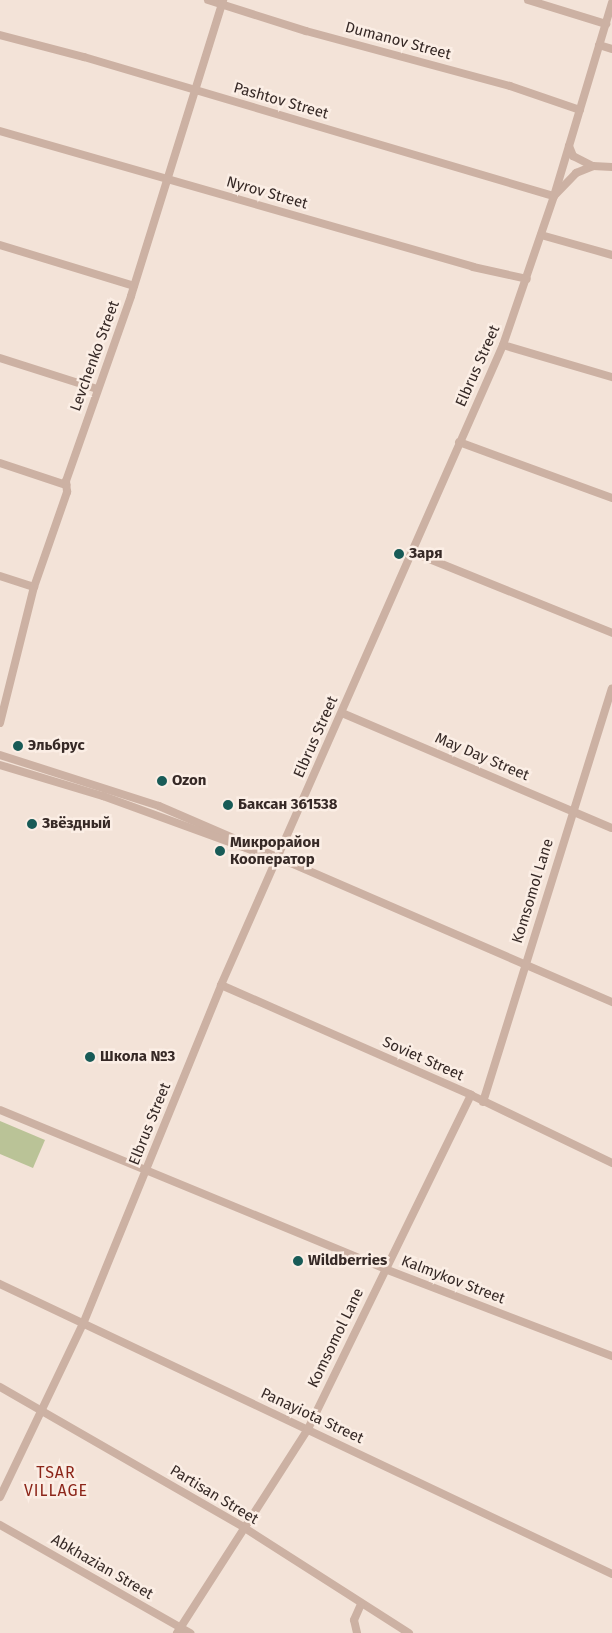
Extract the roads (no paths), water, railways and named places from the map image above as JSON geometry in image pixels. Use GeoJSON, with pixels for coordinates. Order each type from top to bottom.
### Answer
{"type":"FeatureCollection","features":[{"type":"Feature","properties":{"kind":"street","name":"Dumanov Street"},"geometry":{"type":"LineString","coordinates":[[208,0],[223,2],[306,31],[510,86],[580,110]]}},
{"type":"Feature","properties":{"kind":"street"},"geometry":{"type":"LineString","coordinates":[[528,0],[606,24]]}},
{"type":"Feature","properties":{"kind":"street","name":"Levchenko Street"},"geometry":{"type":"LineString","coordinates":[[0,723],[34,587],[66,485],[134,286],[223,2]]}},
{"type":"Feature","properties":{"kind":"street","name":"Elbrus Street"},"geometry":{"type":"LineString","coordinates":[[0,1498],[83,1324],[221,985],[503,345],[554,196],[612,3]]}},
{"type":"Feature","properties":{"kind":"street","name":"Pashtov Street"},"geometry":{"type":"LineString","coordinates":[[0,35],[554,196]]}},
{"type":"Feature","properties":{"kind":"street"},"geometry":{"type":"LineString","coordinates":[[599,45],[612,49]]}},
{"type":"Feature","properties":{"kind":"street","name":"Nyrov Street"},"geometry":{"type":"LineString","coordinates":[[0,131],[527,279]]}},
{"type":"Feature","properties":{"kind":"street"},"geometry":{"type":"LineString","coordinates":[[569,146],[573,156],[592,166]]}},
{"type":"Feature","properties":{"kind":"street"},"geometry":{"type":"LineString","coordinates":[[554,196],[576,173],[592,166],[612,166]]}},
{"type":"Feature","properties":{"kind":"street"},"geometry":{"type":"LineString","coordinates":[[541,234],[612,255]]}},
{"type":"Feature","properties":{"kind":"street"},"geometry":{"type":"LineString","coordinates":[[0,245],[134,286]]}},
{"type":"Feature","properties":{"kind":"street"},"geometry":{"type":"LineString","coordinates":[[503,345],[612,377]]}},
{"type":"Feature","properties":{"kind":"street"},"geometry":{"type":"LineString","coordinates":[[0,358],[98,389]]}},
{"type":"Feature","properties":{"kind":"street"},"geometry":{"type":"LineString","coordinates":[[459,442],[612,498]]}},
{"type":"Feature","properties":{"kind":"street"},"geometry":{"type":"LineString","coordinates":[[0,463],[66,485]]}},
{"type":"Feature","properties":{"kind":"street"},"geometry":{"type":"LineString","coordinates":[[412,552],[612,633]]}},
{"type":"Feature","properties":{"kind":"street"},"geometry":{"type":"LineString","coordinates":[[0,576],[34,587]]}},
{"type":"Feature","properties":{"kind":"street","name":"Komsomol Lane"},"geometry":{"type":"LineString","coordinates":[[484,1102],[612,690]]}},
{"type":"Feature","properties":{"kind":"street","name":"May Day Street"},"geometry":{"type":"LineString","coordinates":[[342,713],[612,828]]}},
{"type":"Feature","properties":{"kind":"street"},"geometry":{"type":"LineString","coordinates":[[0,755],[158,806],[261,848],[277,859]]}},
{"type":"Feature","properties":{"kind":"street"},"geometry":{"type":"LineString","coordinates":[[0,765],[103,796],[277,859],[612,1002]]}},
{"type":"Feature","properties":{"kind":"street","name":"Soviet Street"},"geometry":{"type":"LineString","coordinates":[[221,985],[471,1095],[612,1163]]}},
{"type":"Feature","properties":{"kind":"street","name":"Komsomol Lane"},"geometry":{"type":"LineString","coordinates":[[178,1630],[242,1527],[308,1429],[471,1095]]}},
{"type":"Feature","properties":{"kind":"street","name":"Kalmykov Street"},"geometry":{"type":"LineString","coordinates":[[0,1110],[147,1169],[385,1269],[612,1356]]}},
{"type":"Feature","properties":{"kind":"street","name":"Panayiota Street"},"geometry":{"type":"LineString","coordinates":[[0,1284],[612,1574]]}},
{"type":"Feature","properties":{"kind":"street","name":"Partisan Street"},"geometry":{"type":"LineString","coordinates":[[0,1387],[43,1410],[242,1527],[409,1633]]}},
{"type":"Feature","properties":{"kind":"street","name":"Abkhazian Street"},"geometry":{"type":"LineString","coordinates":[[0,1525],[178,1630],[190,1633]]}},
{"type":"Feature","properties":{"kind":"street"},"geometry":{"type":"LineString","coordinates":[[356,1633],[354,1620],[361,1604]]}},
{"type":"Feature","properties":{"kind":"place","name":"Заря"},"geometry":{"type":"Point","coordinates":[399,554]}},
{"type":"Feature","properties":{"kind":"place","name":"Эльбрус"},"geometry":{"type":"Point","coordinates":[18,746]}},
{"type":"Feature","properties":{"kind":"place","name":"Ozon"},"geometry":{"type":"Point","coordinates":[162,781]}},
{"type":"Feature","properties":{"kind":"place","name":"Баксан 361538"},"geometry":{"type":"Point","coordinates":[228,805]}},
{"type":"Feature","properties":{"kind":"place","name":"Звёздный"},"geometry":{"type":"Point","coordinates":[32,824]}},
{"type":"Feature","properties":{"kind":"place","name":"Микрорайон Кооператор"},"geometry":{"type":"Point","coordinates":[220,851]}},
{"type":"Feature","properties":{"kind":"place","name":"Школа №3"},"geometry":{"type":"Point","coordinates":[90,1057]}},
{"type":"Feature","properties":{"kind":"place","name":"Wildberries"},"geometry":{"type":"Point","coordinates":[298,1261]}},
{"type":"Feature","properties":{"kind":"district","name":"TSAR VILLAGE"},"geometry":{"type":"Point","coordinates":[56,1482]}}]}
